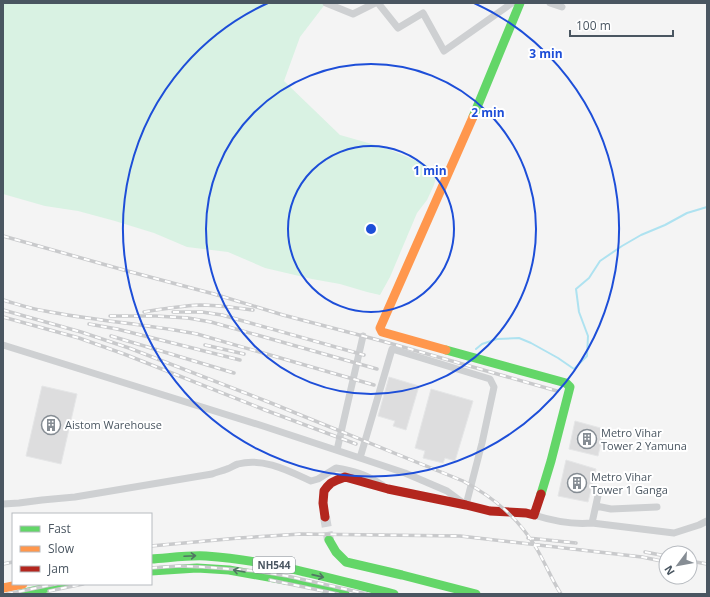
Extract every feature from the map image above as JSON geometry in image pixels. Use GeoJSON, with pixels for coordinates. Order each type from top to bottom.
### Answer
{"type":"FeatureCollection","features":[{"type":"Feature","properties":{"kind":"main road"},"geometry":{"type":"LineString","coordinates":[[325,517],[322,501],[326,487],[331,482],[344,477],[388,489],[490,511],[526,513],[534,515],[551,460],[570,387],[566,383],[382,332],[380,328],[473,117],[520,3]]}},
{"type":"Feature","properties":{"kind":"main road"},"geometry":{"type":"LineString","coordinates":[[329,540],[338,557],[346,562],[476,594]]}},
{"type":"Feature","properties":{"kind":"main road","name":"NH544"},"geometry":{"type":"LineString","coordinates":[[152,559],[204,556],[237,559],[273,565],[394,594]]}},
{"type":"Feature","properties":{"kind":"main road","name":"NH544"},"geometry":{"type":"LineString","coordinates":[[152,571],[197,568],[228,570],[265,576],[319,590],[345,594]]}},
{"type":"Feature","properties":{"kind":"main road"},"geometry":{"type":"LineString","coordinates":[[3,588],[17,585]]}},
{"type":"Feature","properties":{"kind":"main road"},"geometry":{"type":"LineString","coordinates":[[20,594],[61,585]]}},
{"type":"Feature","properties":{"kind":"street"},"geometry":{"type":"LineString","coordinates":[[326,3],[353,14],[376,3],[398,28],[423,13],[444,52],[512,3]]}},
{"type":"Feature","properties":{"kind":"street"},"geometry":{"type":"LineString","coordinates":[[550,3],[562,7]]}},
{"type":"Feature","properties":{"kind":"street"},"geometry":{"type":"LineString","coordinates":[[337,450],[363,336]]}},
{"type":"Feature","properties":{"kind":"street"},"geometry":{"type":"LineString","coordinates":[[3,345],[337,450],[360,458],[405,473],[447,491],[466,505],[482,443],[494,387],[490,379],[392,349],[360,458]]}},
{"type":"Feature","properties":{"kind":"street"},"geometry":{"type":"LineString","coordinates":[[3,504],[75,497],[212,474],[237,464],[250,462],[265,463],[311,481],[318,479],[336,468],[349,470],[369,477],[388,489]]}},
{"type":"Feature","properties":{"kind":"street"},"geometry":{"type":"LineString","coordinates":[[592,523],[599,491]]}},
{"type":"Feature","properties":{"kind":"street"},"geometry":{"type":"LineString","coordinates":[[596,506],[611,509],[657,507]]}},
{"type":"Feature","properties":{"kind":"street"},"geometry":{"type":"LineString","coordinates":[[534,515],[556,522],[582,524],[592,523],[674,533],[707,521]]}},
{"type":"Feature","properties":{"kind":"green space"},"geometry":{"type":"Polygon","coordinates":[[[3,3],[326,3],[300,37],[284,81],[340,135],[386,148],[438,170],[434,185],[427,200],[417,213],[390,277],[380,295],[340,284],[265,268],[228,252],[187,247],[154,233],[115,221],[78,211],[45,206],[3,194],[3,3]]]}},
{"type":"Feature","properties":{"kind":"building"},"geometry":{"type":"Polygon","coordinates":[[[389,377],[419,386],[406,430],[393,426],[395,421],[378,416],[389,377]]]}},
{"type":"Feature","properties":{"kind":"building","name":"Aistom Warehouse"},"geometry":{"type":"Polygon","coordinates":[[[42,386],[77,394],[61,464],[26,456],[42,386]]]}},
{"type":"Feature","properties":{"kind":"building"},"geometry":{"type":"Polygon","coordinates":[[[431,389],[473,401],[455,461],[445,458],[443,463],[423,458],[425,451],[415,448],[431,389]]]}},
{"type":"Feature","properties":{"kind":"building","name":"Metro Vihar Tower 2 Yamuna"},"geometry":{"type":"Polygon","coordinates":[[[575,421],[604,429],[598,456],[569,449],[575,421]]]}},
{"type":"Feature","properties":{"kind":"building","name":"Metro Vihar Tower 1 Ganga"},"geometry":{"type":"Polygon","coordinates":[[[566,460],[596,469],[588,502],[558,496],[566,460]]]}},
{"type":"Feature","properties":{"kind":"waterway"},"geometry":{"type":"LineString","coordinates":[[476,349],[482,344],[497,339],[519,338],[558,358],[574,369],[587,356],[588,336],[579,312],[576,289],[589,278],[600,261],[622,246],[641,235],[665,225],[687,213],[707,207]]}},
{"type":"Feature","properties":{"kind":"tunnel"},"geometry":{"type":"LineString","coordinates":[[325,517],[329,540]]}},
{"type":"Feature","properties":{"kind":"railway"},"geometry":{"type":"LineString","coordinates":[[3,236],[557,391]]}},
{"type":"Feature","properties":{"kind":"railway"},"geometry":{"type":"LineString","coordinates":[[3,300],[34,309],[197,334],[374,385]]}},
{"type":"Feature","properties":{"kind":"railway"},"geometry":{"type":"LineString","coordinates":[[144,312],[200,305],[253,310]]}},
{"type":"Feature","properties":{"kind":"railway"},"geometry":{"type":"LineString","coordinates":[[3,310],[81,332],[129,348],[271,403],[463,481],[496,502],[515,519],[538,551],[561,594]]}},
{"type":"Feature","properties":{"kind":"railway"},"geometry":{"type":"LineString","coordinates":[[173,312],[202,312],[222,315],[364,355]]}},
{"type":"Feature","properties":{"kind":"railway"},"geometry":{"type":"LineString","coordinates":[[110,316],[156,316],[188,318],[211,322],[377,369]]}},
{"type":"Feature","properties":{"kind":"railway"},"geometry":{"type":"LineString","coordinates":[[3,317],[79,338],[124,354],[265,410],[356,444]]}},
{"type":"Feature","properties":{"kind":"railway"},"geometry":{"type":"LineString","coordinates":[[89,324],[117,329],[240,360]]}},
{"type":"Feature","properties":{"kind":"railway"},"geometry":{"type":"LineString","coordinates":[[111,336],[234,373]]}},
{"type":"Feature","properties":{"kind":"railway"},"geometry":{"type":"LineString","coordinates":[[205,345],[244,354]]}},
{"type":"Feature","properties":{"kind":"railway"},"geometry":{"type":"LineString","coordinates":[[152,546],[301,534],[460,536],[642,557],[658,560]]}},
{"type":"Feature","properties":{"kind":"railway"},"geometry":{"type":"LineString","coordinates":[[528,538],[576,543]]}},
{"type":"Feature","properties":{"kind":"railway"},"geometry":{"type":"LineString","coordinates":[[645,552],[658,554]]}},
{"type":"Feature","properties":{"kind":"railway"},"geometry":{"type":"LineString","coordinates":[[3,564],[12,562]]}},
{"type":"Feature","properties":{"kind":"railway"},"geometry":{"type":"LineString","coordinates":[[698,562],[707,564]]}},
{"type":"Feature","properties":{"kind":"railway"},"geometry":{"type":"LineString","coordinates":[[152,568],[179,566],[256,571],[287,576],[367,594]]}},
{"type":"Feature","properties":{"kind":"railway"},"geometry":{"type":"LineString","coordinates":[[270,580],[338,594]]}},
{"type":"Feature","properties":{"kind":"railway"},"geometry":{"type":"LineString","coordinates":[[7,594],[51,585]]}},
{"type":"Feature","properties":{"kind":"railway"},"geometry":{"type":"LineString","coordinates":[[49,591],[78,585]]}},
{"type":"Feature","properties":{"kind":"traffic: fast"},"geometry":{"type":"LineString","coordinates":[[473,117],[520,3]]}},
{"type":"Feature","properties":{"kind":"traffic: fast"},"geometry":{"type":"LineString","coordinates":[[446,350],[566,383],[570,387],[541,494]]}},
{"type":"Feature","properties":{"kind":"traffic: fast"},"geometry":{"type":"LineString","coordinates":[[329,540],[336,552],[346,562],[476,594]]}},
{"type":"Feature","properties":{"kind":"traffic: fast"},"geometry":{"type":"LineString","coordinates":[[152,559],[186,556],[230,558],[300,571],[394,594]]}},
{"type":"Feature","properties":{"kind":"traffic: fast"},"geometry":{"type":"LineString","coordinates":[[152,571],[197,568],[229,570],[313,585],[345,594]]}},
{"type":"Feature","properties":{"kind":"traffic: fast"},"geometry":{"type":"LineString","coordinates":[[20,594],[60,585]]}},
{"type":"Feature","properties":{"kind":"traffic: slow"},"geometry":{"type":"LineString","coordinates":[[446,350],[382,332],[380,328],[473,117]]}},
{"type":"Feature","properties":{"kind":"traffic: slow"},"geometry":{"type":"LineString","coordinates":[[3,588],[18,585]]}},
{"type":"Feature","properties":{"kind":"traffic: jam"},"geometry":{"type":"LineString","coordinates":[[325,517],[323,503],[324,491],[331,483],[345,477],[388,489],[490,511],[526,513],[534,515],[541,494]]}},
{"type":"Feature","properties":{"kind":"place","name":"Aistom Warehouse"},"geometry":{"type":"Point","coordinates":[51,425]}},
{"type":"Feature","properties":{"kind":"place","name":"Metro Vihar Tower 2 Yamuna"},"geometry":{"type":"Point","coordinates":[587,439]}},
{"type":"Feature","properties":{"kind":"place","name":"Metro Vihar Tower 1 Ganga"},"geometry":{"type":"Point","coordinates":[577,483]}}]}
